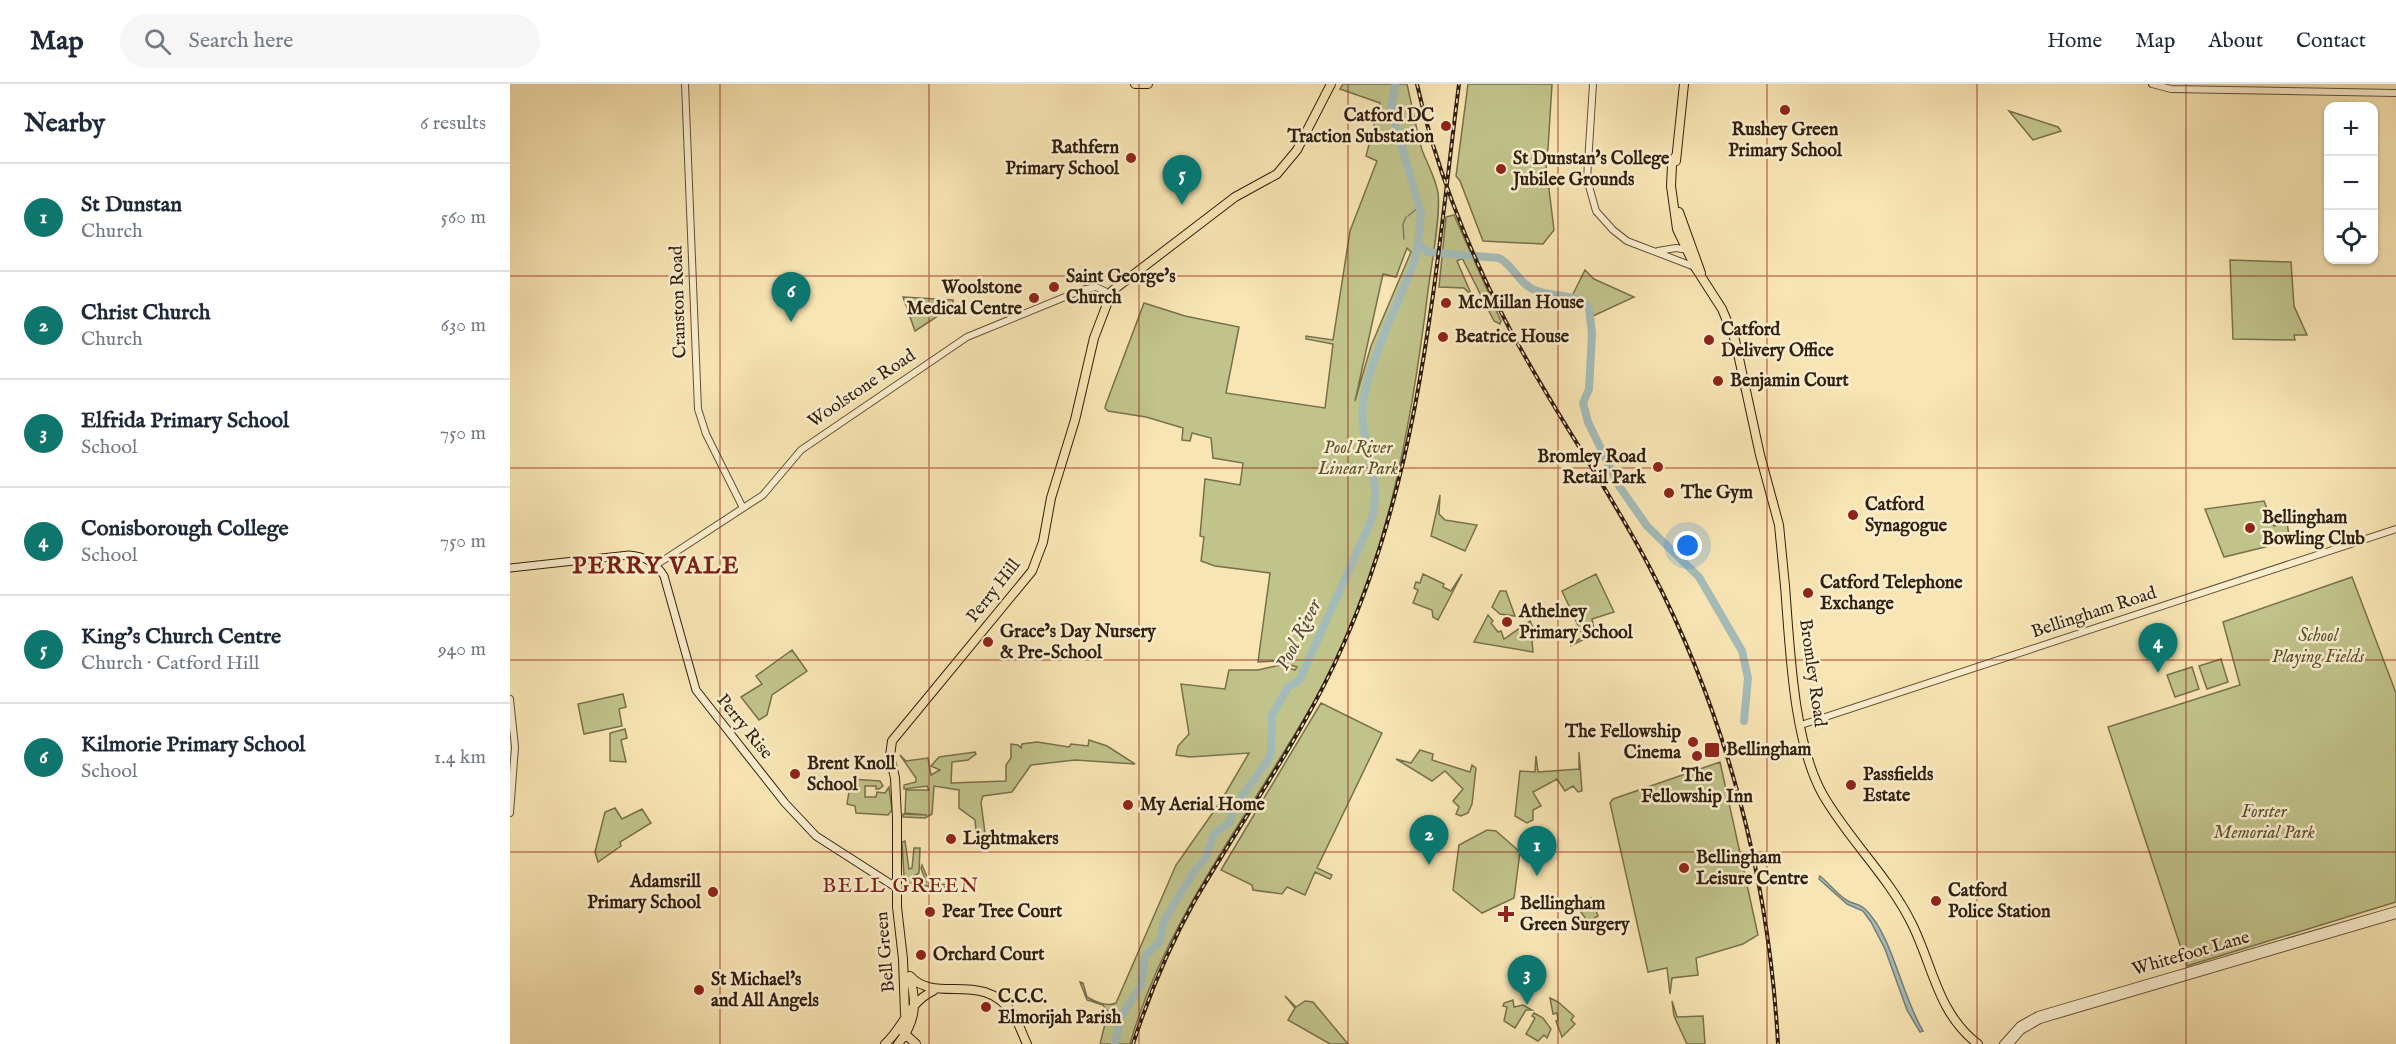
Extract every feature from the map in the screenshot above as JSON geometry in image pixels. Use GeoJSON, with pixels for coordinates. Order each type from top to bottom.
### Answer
{"type":"FeatureCollection","features":[{"type":"Feature","properties":{"kind":"highway"},"geometry":{"type":"LineString","coordinates":[[1135,84],[1148,84]]}},
{"type":"Feature","properties":{"kind":"highway","name":"Bromley Road"},"geometry":{"type":"LineString","coordinates":[[1684,84],[1675,158],[1678,207],[1684,247],[1701,267],[1698,270],[1722,309],[1735,340],[1760,455],[1778,519],[1785,586]]}},
{"type":"Feature","properties":{"kind":"main road"},"geometry":{"type":"LineString","coordinates":[[1111,294],[1118,285],[1235,197],[1277,174],[1296,150],[1331,84]]}},
{"type":"Feature","properties":{"kind":"main road","name":"Perry Hill"},"geometry":{"type":"LineString","coordinates":[[897,888],[895,778],[890,756],[892,741],[1032,570],[1043,542],[1051,498],[1077,412],[1093,342],[1111,294]]}},
{"type":"Feature","properties":{"kind":"main road"},"geometry":{"type":"LineString","coordinates":[[510,568],[629,555],[642,557],[656,565]]}},
{"type":"Feature","properties":{"kind":"main road","name":"Perry Rise"},"geometry":{"type":"LineString","coordinates":[[656,565],[664,576],[696,690],[785,803],[816,836],[897,888]]}},
{"type":"Feature","properties":{"kind":"main road","name":"Bromley Road"},"geometry":{"type":"LineString","coordinates":[[1785,586],[1801,725],[1812,766],[1824,797],[1898,896],[1916,930],[1941,1000],[1957,1024],[1977,1044]]}},
{"type":"Feature","properties":{"kind":"main road","name":"Bell Green"},"geometry":{"type":"LineString","coordinates":[[897,888],[905,1014]]}},
{"type":"Feature","properties":{"kind":"main road"},"geometry":{"type":"LineString","coordinates":[[885,1044],[912,1022],[915,1003],[910,976],[903,959]]}},
{"type":"Feature","properties":{"kind":"main road"},"geometry":{"type":"LineString","coordinates":[[910,976],[916,983],[934,990],[965,987],[995,998],[1013,1013],[1026,1044]]}},
{"type":"Feature","properties":{"kind":"main road"},"geometry":{"type":"LineString","coordinates":[[898,1044],[905,1014],[915,1003],[934,990]]}},
{"type":"Feature","properties":{"kind":"main road"},"geometry":{"type":"LineString","coordinates":[[901,1031],[916,1044]]}},
{"type":"Feature","properties":{"kind":"street","name":"Cranston Road"},"geometry":{"type":"LineString","coordinates":[[685,84],[698,409],[706,434],[743,508]]}},
{"type":"Feature","properties":{"kind":"street"},"geometry":{"type":"LineString","coordinates":[[1593,84],[1587,178],[1596,211],[1620,236],[1636,245],[1657,251],[1698,270]]}},
{"type":"Feature","properties":{"kind":"street"},"geometry":{"type":"LineString","coordinates":[[2152,84],[2171,89],[2396,93]]}},
{"type":"Feature","properties":{"kind":"street"},"geometry":{"type":"LineString","coordinates":[[1657,251],[1684,247]]}},
{"type":"Feature","properties":{"kind":"street","name":"Woolstone Road"},"geometry":{"type":"LineString","coordinates":[[656,565],[743,508],[778,480],[801,450],[967,337],[1082,290],[1096,287],[1111,294]]}},
{"type":"Feature","properties":{"kind":"street","name":"Bellingham Road"},"geometry":{"type":"LineString","coordinates":[[1801,725],[2396,530]]}},
{"type":"Feature","properties":{"kind":"street"},"geometry":{"type":"LineString","coordinates":[[510,699],[515,747],[510,813]]}},
{"type":"Feature","properties":{"kind":"street","name":"Whitefoot Lane"},"geometry":{"type":"LineString","coordinates":[[2003,1044],[2020,1025],[2038,1015],[2396,910]]}},
{"type":"Feature","properties":{"kind":"street","name":"Whitefoot Lane"},"geometry":{"type":"LineString","coordinates":[[2010,1044],[2021,1031],[2040,1020],[2396,915]]}},
{"type":"Feature","properties":{"kind":"green space","name":"Pool River Linear Park"},"geometry":{"type":"Polygon","coordinates":[[[1343,84],[1407,84],[1422,150],[1438,193],[1437,227],[1421,343],[1404,447],[1392,498],[1361,599],[1342,647],[1318,694],[1189,907],[1146,997],[1130,1044],[1100,1044],[1108,1012],[1103,1005],[1087,1000],[1080,982],[1083,983],[1087,997],[1102,1003],[1116,1003],[1176,865],[1221,801],[1249,753],[1190,757],[1176,755],[1178,746],[1189,734],[1181,684],[1225,689],[1229,670],[1258,670],[1280,665],[1295,670],[1297,667],[1276,661],[1258,662],[1270,573],[1215,566],[1201,561],[1204,537],[1200,536],[1205,479],[1240,485],[1243,463],[1213,458],[1211,438],[1192,433],[1190,441],[1182,440],[1183,428],[1146,417],[1108,411],[1105,408],[1106,404],[1144,303],[1185,316],[1239,327],[1226,393],[1325,408],[1333,344],[1306,339],[1306,336],[1333,340],[1350,231],[1377,161],[1366,156],[1380,103],[1340,89],[1343,84]],[[1407,248],[1396,277],[1383,274],[1355,401],[1371,346],[1411,252],[1407,248]]]}},
{"type":"Feature","properties":{"kind":"green space","name":"St Dunstan's College Jubilee Grounds"},"geometry":{"type":"Polygon","coordinates":[[[1468,84],[1552,84],[1548,149],[1545,157],[1554,230],[1543,244],[1483,241],[1456,176],[1468,84]]]}},
{"type":"Feature","properties":{"kind":"green space"},"geometry":{"type":"Polygon","coordinates":[[[2009,111],[2058,127],[2061,131],[2033,140],[2009,111]]]}},
{"type":"Feature","properties":{"kind":"green space"},"geometry":{"type":"Polygon","coordinates":[[[1454,215],[1501,321],[1500,324],[1494,321],[1462,258],[1457,261],[1472,296],[1464,288],[1439,287],[1446,217],[1454,215]]]}},
{"type":"Feature","properties":{"kind":"green space"},"geometry":{"type":"Polygon","coordinates":[[[2230,260],[2291,262],[2294,306],[2307,335],[2294,335],[2295,340],[2233,339],[2230,260]]]}},
{"type":"Feature","properties":{"kind":"green space"},"geometry":{"type":"Polygon","coordinates":[[[1585,270],[1594,279],[1634,297],[1593,316],[1586,302],[1572,296],[1585,270]]]}},
{"type":"Feature","properties":{"kind":"green space"},"geometry":{"type":"Polygon","coordinates":[[[903,297],[953,300],[953,306],[915,331],[903,297]]]}},
{"type":"Feature","properties":{"kind":"green space"},"geometry":{"type":"Polygon","coordinates":[[[1440,495],[1439,514],[1445,520],[1477,525],[1465,551],[1431,536],[1440,495]]]}},
{"type":"Feature","properties":{"kind":"green space","name":"Bellingham Bowling Club"},"geometry":{"type":"Polygon","coordinates":[[[2264,501],[2274,526],[2287,522],[2289,536],[2265,547],[2224,557],[2205,509],[2264,501]]]}},
{"type":"Feature","properties":{"kind":"green space"},"geometry":{"type":"Polygon","coordinates":[[[1423,574],[1444,584],[1443,587],[1451,591],[1462,574],[1438,620],[1433,617],[1432,610],[1413,603],[1418,590],[1414,588],[1416,582],[1420,583],[1423,574]]]}},
{"type":"Feature","properties":{"kind":"green space"},"geometry":{"type":"Polygon","coordinates":[[[1596,574],[1614,612],[1592,619],[1595,634],[1570,646],[1583,636],[1562,591],[1596,574]]]}},
{"type":"Feature","properties":{"kind":"green space","name":"Forster Memorial Park"},"geometry":{"type":"Polygon","coordinates":[[[2352,577],[2396,693],[2396,902],[2187,966],[2108,727],[2240,685],[2223,622],[2352,577]]]}},
{"type":"Feature","properties":{"kind":"green space"},"geometry":{"type":"Polygon","coordinates":[[[1500,591],[1506,591],[1515,616],[1500,614],[1492,607],[1500,591]]]}},
{"type":"Feature","properties":{"kind":"green space"},"geometry":{"type":"Polygon","coordinates":[[[1488,615],[1498,632],[1501,631],[1504,639],[1530,621],[1538,638],[1532,641],[1533,652],[1474,642],[1488,615]]]}},
{"type":"Feature","properties":{"kind":"green space"},"geometry":{"type":"Polygon","coordinates":[[[792,650],[807,671],[772,695],[767,715],[759,720],[741,697],[762,684],[756,676],[792,650]]]}},
{"type":"Feature","properties":{"kind":"green space"},"geometry":{"type":"Polygon","coordinates":[[[2221,659],[2228,682],[2207,689],[2199,666],[2221,659]]]}},
{"type":"Feature","properties":{"kind":"green space"},"geometry":{"type":"Polygon","coordinates":[[[2192,667],[2199,689],[2175,697],[2167,675],[2192,667]]]}},
{"type":"Feature","properties":{"kind":"green space"},"geometry":{"type":"Polygon","coordinates":[[[623,694],[626,707],[619,709],[622,726],[584,734],[578,704],[623,694]]]}},
{"type":"Feature","properties":{"kind":"green space"},"geometry":{"type":"Polygon","coordinates":[[[1321,703],[1382,733],[1317,868],[1332,875],[1330,879],[1315,872],[1305,895],[1287,887],[1282,894],[1253,890],[1252,885],[1221,870],[1321,703]]]}},
{"type":"Feature","properties":{"kind":"green space"},"geometry":{"type":"Polygon","coordinates":[[[625,729],[627,738],[621,740],[626,762],[610,761],[610,733],[625,729]]]}},
{"type":"Feature","properties":{"kind":"green space"},"geometry":{"type":"Polygon","coordinates":[[[1089,740],[1107,746],[1135,764],[1075,760],[1031,765],[1012,792],[983,796],[981,802],[986,841],[983,844],[977,840],[975,820],[959,808],[959,790],[934,786],[932,814],[925,818],[903,817],[903,814],[927,815],[905,813],[906,790],[929,790],[927,786],[904,789],[904,785],[916,782],[916,778],[900,755],[906,761],[928,758],[931,775],[940,770],[931,766],[939,757],[975,752],[976,754],[968,760],[952,762],[951,783],[1006,781],[1006,765],[1011,758],[1011,744],[1021,748],[1022,744],[1037,742],[1069,747],[1071,744],[1088,746],[1089,740]]]}},
{"type":"Feature","properties":{"kind":"green space"},"geometry":{"type":"Polygon","coordinates":[[[1420,750],[1433,754],[1432,760],[1470,772],[1472,765],[1476,768],[1472,804],[1468,813],[1461,816],[1456,814],[1459,807],[1453,801],[1463,789],[1445,771],[1432,781],[1396,759],[1411,763],[1420,750]]]}},
{"type":"Feature","properties":{"kind":"green space"},"geometry":{"type":"Polygon","coordinates":[[[1579,752],[1582,791],[1578,792],[1573,786],[1565,791],[1557,779],[1533,792],[1541,806],[1533,810],[1533,820],[1527,823],[1515,816],[1520,771],[1535,772],[1536,756],[1538,772],[1579,769],[1579,752]]]}},
{"type":"Feature","properties":{"kind":"green space","name":"Bellingham Leisure Centre"},"geometry":{"type":"Polygon","coordinates":[[[1720,762],[1758,935],[1743,944],[1696,958],[1698,975],[1672,978],[1670,994],[1667,968],[1648,972],[1610,803],[1613,799],[1720,762]]]}},
{"type":"Feature","properties":{"kind":"green space"},"geometry":{"type":"Polygon","coordinates":[[[851,779],[880,781],[883,786],[879,789],[876,789],[876,786],[865,786],[865,797],[876,797],[877,792],[885,793],[889,787],[892,810],[888,815],[856,813],[855,806],[847,804],[851,779]]]}},
{"type":"Feature","properties":{"kind":"green space"},"geometry":{"type":"Polygon","coordinates":[[[615,808],[622,819],[642,809],[651,823],[620,842],[621,846],[598,862],[595,852],[605,812],[615,808]]]}},
{"type":"Feature","properties":{"kind":"green space"},"geometry":{"type":"Polygon","coordinates":[[[1487,830],[1496,831],[1520,852],[1514,898],[1482,913],[1453,890],[1459,845],[1487,830]]]}},
{"type":"Feature","properties":{"kind":"green space"},"geometry":{"type":"Polygon","coordinates":[[[905,841],[909,869],[912,868],[914,848],[920,848],[919,873],[911,878],[926,882],[922,865],[928,879],[939,884],[956,885],[939,888],[908,883],[904,876],[902,842],[905,841]]]}},
{"type":"Feature","properties":{"kind":"green space"},"geometry":{"type":"Polygon","coordinates":[[[1591,898],[1598,916],[1588,922],[1576,905],[1591,898]]]}},
{"type":"Feature","properties":{"kind":"green space"},"geometry":{"type":"Polygon","coordinates":[[[1285,996],[1296,1007],[1305,1001],[1313,1002],[1348,1044],[1330,1044],[1288,1020],[1295,1008],[1285,996]]]}},
{"type":"Feature","properties":{"kind":"green space"},"geometry":{"type":"Polygon","coordinates":[[[1550,998],[1574,1016],[1571,1020],[1575,1024],[1562,1037],[1556,1021],[1558,1020],[1557,1013],[1553,1014],[1550,998]]]}},
{"type":"Feature","properties":{"kind":"green space"},"geometry":{"type":"Polygon","coordinates":[[[1513,1000],[1514,1007],[1523,1005],[1532,1010],[1526,1010],[1515,1028],[1504,1021],[1507,1007],[1503,1006],[1504,1003],[1513,1000]]]}},
{"type":"Feature","properties":{"kind":"green space"},"geometry":{"type":"Polygon","coordinates":[[[1672,1001],[1677,1017],[1703,1016],[1705,1044],[1687,1044],[1674,1016],[1672,1001]]]}},
{"type":"Feature","properties":{"kind":"green space"},"geometry":{"type":"Polygon","coordinates":[[[1534,1013],[1543,1018],[1551,1029],[1547,1038],[1544,1035],[1538,1041],[1526,1034],[1535,1018],[1532,1016],[1534,1013]]]}},
{"type":"Feature","properties":{"kind":"water"},"geometry":{"type":"Polygon","coordinates":[[[1820,876],[1844,899],[1863,907],[1875,921],[1890,950],[1915,1017],[1923,1031],[1920,1032],[1907,1010],[1885,949],[1871,922],[1863,911],[1847,904],[1819,879],[1820,876]]]}},
{"type":"Feature","properties":{"kind":"waterway"},"geometry":{"type":"LineString","coordinates":[[1395,84],[1391,109],[1421,213],[1418,243],[1427,252],[1499,258],[1529,287],[1542,292],[1571,297],[1589,308],[1592,334],[1589,389],[1583,403],[1588,422],[1619,486],[1647,526],[1699,577],[1742,651],[1748,678],[1744,721]]}},
{"type":"Feature","properties":{"kind":"waterway"},"geometry":{"type":"LineString","coordinates":[[1408,216],[1419,207]]}},
{"type":"Feature","properties":{"kind":"waterway"},"geometry":{"type":"LineString","coordinates":[[1404,239],[1403,224],[1406,217]]}},
{"type":"Feature","properties":{"kind":"waterway","name":"Pool River"},"geometry":{"type":"LineString","coordinates":[[1115,1044],[1121,1017],[1141,985],[1145,956],[1160,941],[1163,924],[1168,914],[1206,857],[1214,834],[1230,822],[1234,808],[1271,753],[1272,715],[1288,687],[1299,681],[1371,521],[1375,490],[1364,433],[1363,403],[1371,369],[1415,260],[1418,243]]}},
{"type":"Feature","properties":{"kind":"railway"},"geometry":{"type":"LineString","coordinates":[[1417,84],[1442,174],[1490,291],[1539,381],[1634,538],[1678,626],[1702,682],[1740,800],[1754,860],[1773,982],[1778,1044]]}},
{"type":"Feature","properties":{"kind":"railway"},"geometry":{"type":"LineString","coordinates":[[1133,1044],[1176,936],[1213,870],[1311,710],[1344,643],[1370,576],[1392,508],[1422,368],[1433,298],[1459,84]]}},
{"type":"Feature","properties":{"kind":"place","name":"Rushey Green Primary School"},"geometry":{"type":"Point","coordinates":[1785,110]}},
{"type":"Feature","properties":{"kind":"place","name":"Catford DC Traction Substation"},"geometry":{"type":"Point","coordinates":[1446,126]}},
{"type":"Feature","properties":{"kind":"place","name":"Rathfern Primary School"},"geometry":{"type":"Point","coordinates":[1131,158]}},
{"type":"Feature","properties":{"kind":"place","name":"St Dunstan's College Jubilee Grounds"},"geometry":{"type":"Point","coordinates":[1501,169]}},
{"type":"Feature","properties":{"kind":"place","name":"King's Church Centre"},"geometry":{"type":"Point","coordinates":[1182,205]}},
{"type":"Feature","properties":{"kind":"place","name":"Saint George's Church"},"geometry":{"type":"Point","coordinates":[1054,287]}},
{"type":"Feature","properties":{"kind":"place","name":"Woolstone Medical Centre"},"geometry":{"type":"Point","coordinates":[1034,298]}},
{"type":"Feature","properties":{"kind":"place","name":"McMillan House"},"geometry":{"type":"Point","coordinates":[1446,303]}},
{"type":"Feature","properties":{"kind":"place","name":"Kilmorie Primary School"},"geometry":{"type":"Point","coordinates":[791,322]}},
{"type":"Feature","properties":{"kind":"place","name":"Beatrice House"},"geometry":{"type":"Point","coordinates":[1443,337]}},
{"type":"Feature","properties":{"kind":"place","name":"Catford Delivery Office"},"geometry":{"type":"Point","coordinates":[1709,340]}},
{"type":"Feature","properties":{"kind":"place","name":"Benjamin Court"},"geometry":{"type":"Point","coordinates":[1718,381]}},
{"type":"Feature","properties":{"kind":"place","name":"Bromley Road Retail Park"},"geometry":{"type":"Point","coordinates":[1658,467]}},
{"type":"Feature","properties":{"kind":"place","name":"The Gym"},"geometry":{"type":"Point","coordinates":[1669,493]}},
{"type":"Feature","properties":{"kind":"place","name":"Catford Synagogue"},"geometry":{"type":"Point","coordinates":[1853,515]}},
{"type":"Feature","properties":{"kind":"place","name":"Bellingham Bowling Club"},"geometry":{"type":"Point","coordinates":[2250,528]}},
{"type":"Feature","properties":{"kind":"place","name":"Catford Telephone Exchange"},"geometry":{"type":"Point","coordinates":[1808,593]}},
{"type":"Feature","properties":{"kind":"place","name":"Athelney Primary School"},"geometry":{"type":"Point","coordinates":[1507,622]}},
{"type":"Feature","properties":{"kind":"place","name":"Grace’s Day Nursery & Pre-School"},"geometry":{"type":"Point","coordinates":[988,642]}},
{"type":"Feature","properties":{"kind":"place","name":"Conisborough College"},"geometry":{"type":"Point","coordinates":[2158,673]}},
{"type":"Feature","properties":{"kind":"place","name":"The Fellowship Cinema"},"geometry":{"type":"Point","coordinates":[1693,742]}},
{"type":"Feature","properties":{"kind":"place","name":"Bellingham"},"geometry":{"type":"Point","coordinates":[1712,750]}},
{"type":"Feature","properties":{"kind":"place","name":"The Fellowship Inn"},"geometry":{"type":"Point","coordinates":[1697,756]}},
{"type":"Feature","properties":{"kind":"place","name":"Brent Knoll School"},"geometry":{"type":"Point","coordinates":[795,774]}},
{"type":"Feature","properties":{"kind":"place","name":"Passfields Estate"},"geometry":{"type":"Point","coordinates":[1851,785]}},
{"type":"Feature","properties":{"kind":"place","name":"My Aerial Home"},"geometry":{"type":"Point","coordinates":[1128,805]}},
{"type":"Feature","properties":{"kind":"place","name":"Lightmakers"},"geometry":{"type":"Point","coordinates":[951,839]}},
{"type":"Feature","properties":{"kind":"place","name":"Christ Church"},"geometry":{"type":"Point","coordinates":[1429,865]}},
{"type":"Feature","properties":{"kind":"place","name":"Bellingham Leisure Centre"},"geometry":{"type":"Point","coordinates":[1684,868]}},
{"type":"Feature","properties":{"kind":"place","name":"St Dunstan"},"geometry":{"type":"Point","coordinates":[1537,876]}},
{"type":"Feature","properties":{"kind":"place","name":"Adamsrill Primary School"},"geometry":{"type":"Point","coordinates":[713,892]}},
{"type":"Feature","properties":{"kind":"place","name":"Catford Police Station"},"geometry":{"type":"Point","coordinates":[1936,901]}},
{"type":"Feature","properties":{"kind":"place","name":"Pear Tree Court"},"geometry":{"type":"Point","coordinates":[930,912]}},
{"type":"Feature","properties":{"kind":"place","name":"Bellingham Green Surgery"},"geometry":{"type":"Point","coordinates":[1506,914]}},
{"type":"Feature","properties":{"kind":"place","name":"Orchard Court"},"geometry":{"type":"Point","coordinates":[921,955]}},
{"type":"Feature","properties":{"kind":"place","name":"St Michael's and All Angels"},"geometry":{"type":"Point","coordinates":[699,990]}},
{"type":"Feature","properties":{"kind":"place","name":"Elfrida Primary School"},"geometry":{"type":"Point","coordinates":[1527,1005]}},
{"type":"Feature","properties":{"kind":"place","name":"C.C.C. Elmorijah Parish"},"geometry":{"type":"Point","coordinates":[986,1007]}},
{"type":"Feature","properties":{"kind":"district","name":"PERRY VALE"},"geometry":{"type":"Point","coordinates":[656,566]}},
{"type":"Feature","properties":{"kind":"district","name":"BELL GREEN"},"geometry":{"type":"Point","coordinates":[901,886]}},
{"type":"Feature","properties":{"kind":"park label","name":"School Playing Fields"},"geometry":{"type":"Point","coordinates":[2318,646]}}]}
